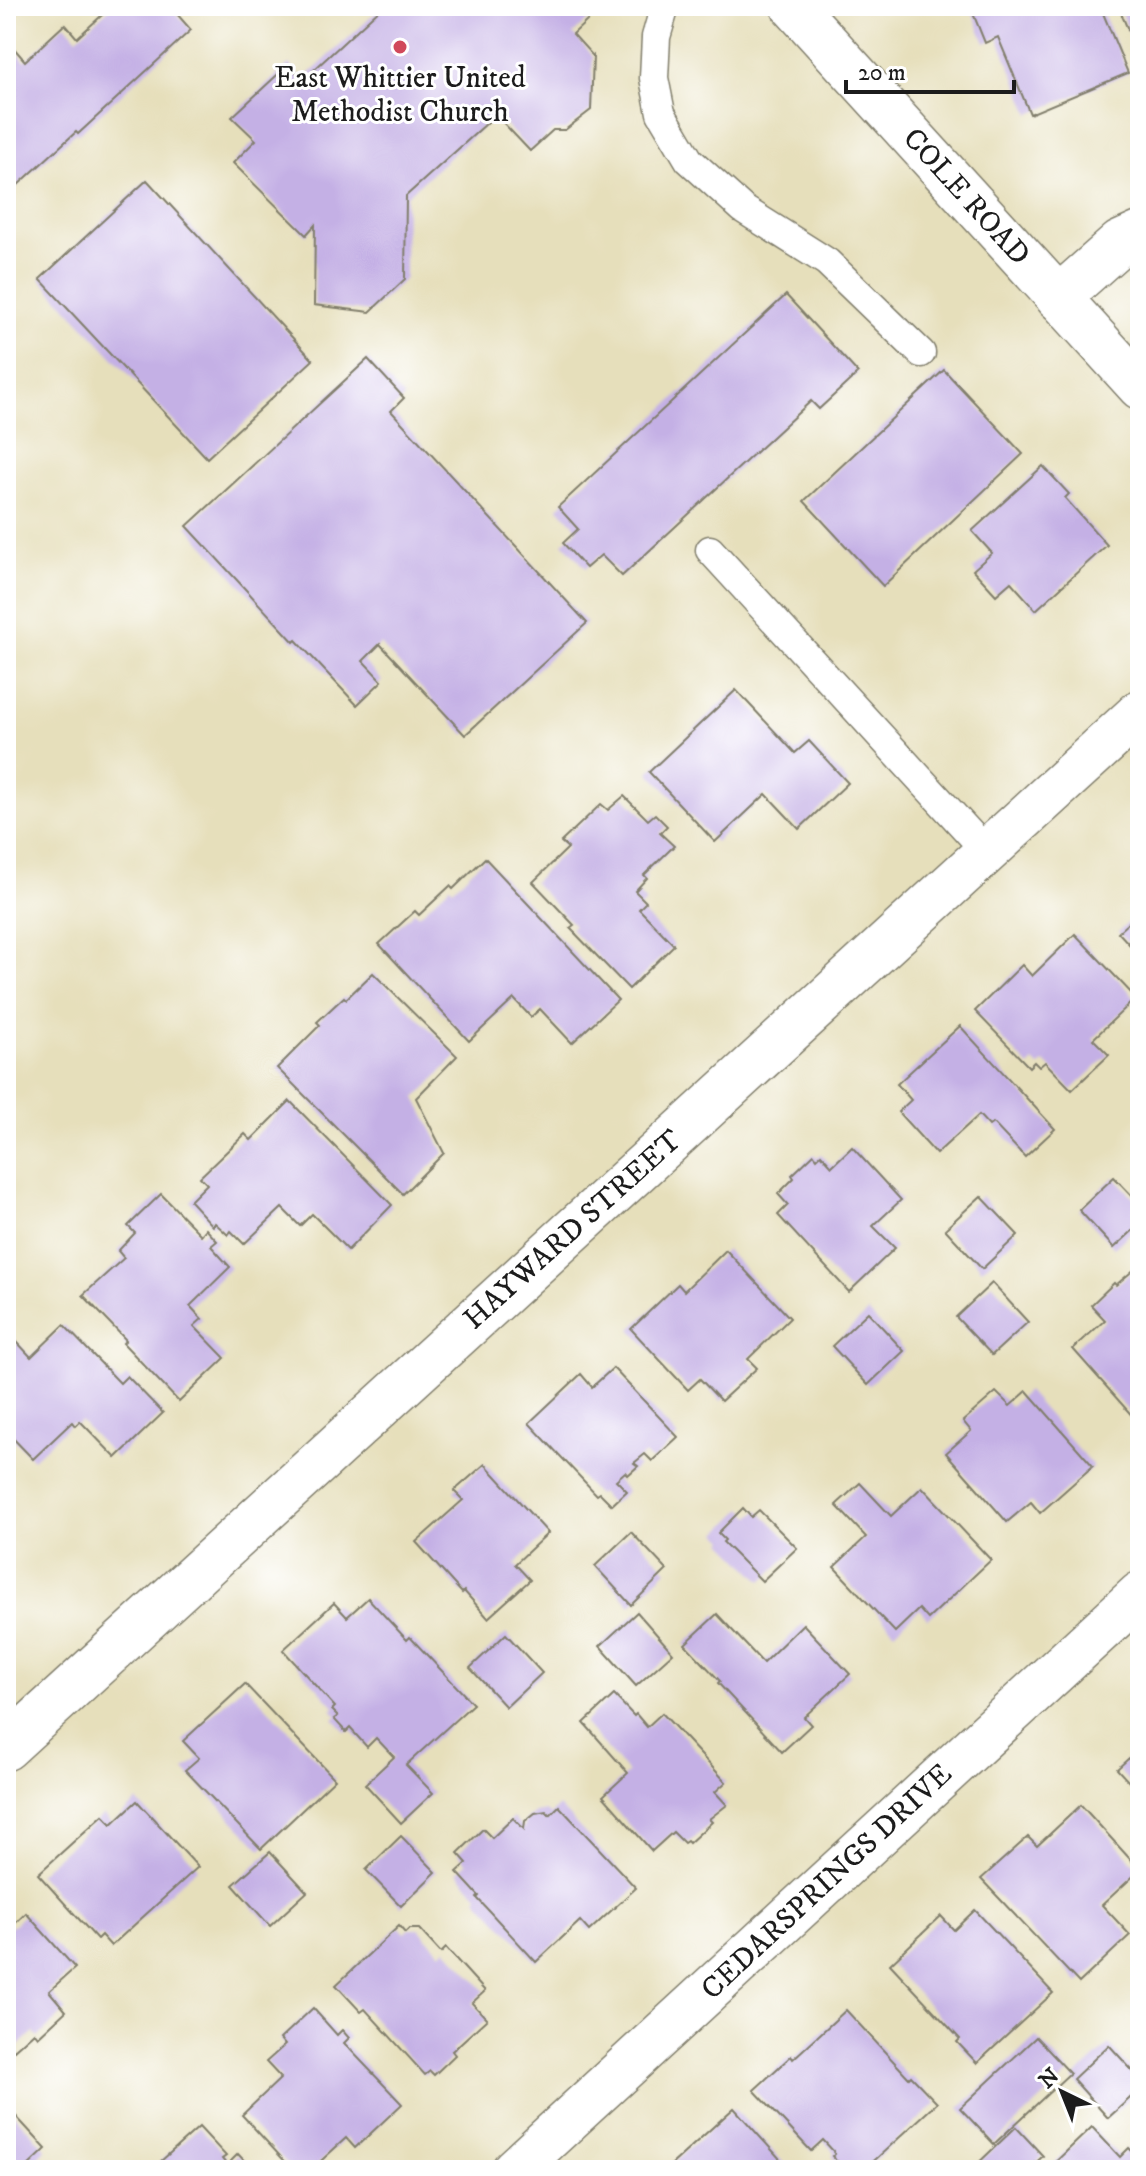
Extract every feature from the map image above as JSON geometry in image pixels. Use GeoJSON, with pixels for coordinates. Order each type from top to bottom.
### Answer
{"type":"FeatureCollection","features":[{"type":"Feature","properties":{"kind":"street","name":"COLE ROAD"},"geometry":{"type":"LineString","coordinates":[[793,6],[1140,387]]}},
{"type":"Feature","properties":{"kind":"street"},"geometry":{"type":"LineString","coordinates":[[1058,298],[1120,243],[1140,234]]}},
{"type":"Feature","properties":{"kind":"street","name":"HAYWARD STREET"},"geometry":{"type":"LineString","coordinates":[[6,1748],[1140,712]]}},
{"type":"Feature","properties":{"kind":"street","name":"CEDARSPRINGS DRIVE"},"geometry":{"type":"LineString","coordinates":[[514,2170],[1140,1594]]}},
{"type":"Feature","properties":{"kind":"lane"},"geometry":{"type":"LineString","coordinates":[[665,6],[656,37],[654,78],[661,113],[689,160],[743,209],[827,262],[921,353]]}},
{"type":"Feature","properties":{"kind":"lane"},"geometry":{"type":"LineString","coordinates":[[710,550],[987,852]]}},
{"type":"Feature","properties":{"kind":"building"},"geometry":{"type":"Polygon","coordinates":[[[112,6],[170,6],[191,30],[6,196],[6,39],[25,61],[65,24],[77,38],[112,6]]]}},
{"type":"Feature","properties":{"kind":"building"},"geometry":{"type":"Polygon","coordinates":[[[383,6],[603,6],[573,34],[593,56],[591,110],[565,130],[553,130],[530,151],[496,115],[406,196],[405,279],[370,312],[314,305],[315,225],[306,235],[233,163],[256,140],[232,117],[289,64],[303,80],[383,6]]]}},
{"type":"Feature","properties":{"kind":"building"},"geometry":{"type":"Polygon","coordinates":[[[970,6],[1100,6],[1128,73],[1030,114],[998,37],[985,43],[970,6]]]}},
{"type":"Feature","properties":{"kind":"building"},"geometry":{"type":"Polygon","coordinates":[[[1118,6],[1140,6],[1140,58],[1118,6]]]}},
{"type":"Feature","properties":{"kind":"building"},"geometry":{"type":"Polygon","coordinates":[[[147,180],[313,360],[207,458],[40,279],[147,180]]]}},
{"type":"Feature","properties":{"kind":"building"},"geometry":{"type":"Polygon","coordinates":[[[786,295],[858,373],[819,409],[811,401],[622,576],[601,555],[586,568],[563,543],[578,529],[558,507],[786,295]]]}},
{"type":"Feature","properties":{"kind":"building"},"geometry":{"type":"Polygon","coordinates":[[[368,359],[404,398],[391,411],[587,623],[465,735],[380,644],[363,661],[382,681],[357,705],[187,526],[368,359]]]}},
{"type":"Feature","properties":{"kind":"building"},"geometry":{"type":"Polygon","coordinates":[[[944,370],[1023,454],[883,586],[804,501],[944,370]]]}},
{"type":"Feature","properties":{"kind":"building"},"geometry":{"type":"Polygon","coordinates":[[[1043,466],[1069,494],[1065,498],[1107,545],[1036,610],[1011,582],[996,595],[973,570],[992,553],[972,531],[1043,466]]]}},
{"type":"Feature","properties":{"kind":"building"},"geometry":{"type":"Polygon","coordinates":[[[736,690],[795,753],[809,741],[848,783],[799,829],[766,794],[715,842],[649,772],[736,690]]]}},
{"type":"Feature","properties":{"kind":"building"},"geometry":{"type":"Polygon","coordinates":[[[624,796],[648,820],[655,814],[667,826],[660,833],[674,846],[644,875],[647,878],[635,891],[646,902],[639,909],[674,945],[629,989],[570,928],[574,925],[533,882],[568,848],[561,842],[601,804],[608,810],[624,796]]]}},
{"type":"Feature","properties":{"kind":"building"},"geometry":{"type":"Polygon","coordinates":[[[485,858],[618,1000],[572,1043],[540,1009],[531,1017],[514,999],[469,1041],[379,944],[415,911],[419,915],[450,886],[453,889],[485,858]]]}},
{"type":"Feature","properties":{"kind":"building"},"geometry":{"type":"Polygon","coordinates":[[[1140,912],[1140,956],[1118,932],[1140,912]]]}},
{"type":"Feature","properties":{"kind":"building"},"geometry":{"type":"Polygon","coordinates":[[[1075,934],[1136,998],[1093,1039],[1109,1055],[1072,1090],[1045,1062],[1039,1067],[1034,1062],[1029,1067],[975,1011],[1022,965],[1032,976],[1075,934]]]}},
{"type":"Feature","properties":{"kind":"building"},"geometry":{"type":"Polygon","coordinates":[[[373,973],[457,1056],[416,1098],[444,1153],[403,1194],[277,1068],[320,1025],[317,1022],[373,973]]]}},
{"type":"Feature","properties":{"kind":"building"},"geometry":{"type":"Polygon","coordinates":[[[960,1026],[1055,1129],[1025,1157],[993,1123],[989,1126],[979,1115],[936,1154],[898,1112],[911,1100],[897,1084],[960,1026]]]}},
{"type":"Feature","properties":{"kind":"building"},"geometry":{"type":"Polygon","coordinates":[[[290,1101],[392,1205],[348,1250],[312,1214],[300,1226],[282,1208],[244,1244],[231,1231],[228,1235],[215,1223],[213,1226],[190,1201],[207,1184],[200,1177],[245,1134],[251,1140],[290,1101]]]}},
{"type":"Feature","properties":{"kind":"building"},"geometry":{"type":"Polygon","coordinates":[[[852,1147],[901,1200],[873,1226],[895,1248],[849,1292],[778,1215],[788,1205],[778,1194],[814,1154],[817,1158],[821,1154],[832,1166],[852,1147]]]}},
{"type":"Feature","properties":{"kind":"building"},"geometry":{"type":"Polygon","coordinates":[[[1114,1177],[1140,1204],[1140,1224],[1114,1248],[1079,1210],[1114,1177]]]}},
{"type":"Feature","properties":{"kind":"building"},"geometry":{"type":"Polygon","coordinates":[[[161,1194],[201,1235],[206,1229],[217,1241],[211,1246],[230,1267],[190,1306],[202,1319],[194,1326],[225,1358],[179,1402],[83,1295],[124,1258],[118,1251],[135,1233],[128,1226],[161,1194]]]}},
{"type":"Feature","properties":{"kind":"building"},"geometry":{"type":"Polygon","coordinates":[[[981,1196],[1018,1235],[982,1269],[945,1229],[981,1196]]]}},
{"type":"Feature","properties":{"kind":"building"},"geometry":{"type":"Polygon","coordinates":[[[726,1250],[790,1318],[748,1359],[757,1368],[721,1401],[700,1379],[688,1390],[631,1329],[678,1284],[684,1291],[726,1250]]]}},
{"type":"Feature","properties":{"kind":"building"},"geometry":{"type":"Polygon","coordinates":[[[1136,1268],[1140,1272],[1140,1414],[1135,1419],[1073,1349],[1105,1320],[1091,1305],[1136,1268]]]}},
{"type":"Feature","properties":{"kind":"building"},"geometry":{"type":"Polygon","coordinates":[[[992,1283],[1028,1322],[992,1355],[956,1317],[992,1283]]]}},
{"type":"Feature","properties":{"kind":"building"},"geometry":{"type":"Polygon","coordinates":[[[868,1312],[904,1351],[868,1385],[832,1346],[868,1312]]]}},
{"type":"Feature","properties":{"kind":"building"},"geometry":{"type":"Polygon","coordinates":[[[64,1325],[120,1383],[127,1376],[163,1413],[116,1458],[80,1421],[75,1426],[72,1422],[33,1459],[6,1431],[6,1353],[17,1342],[31,1357],[64,1325]]]}},
{"type":"Feature","properties":{"kind":"building"},"geometry":{"type":"Polygon","coordinates":[[[613,1368],[678,1437],[652,1461],[645,1454],[634,1463],[638,1466],[628,1475],[625,1472],[616,1480],[627,1491],[612,1505],[600,1493],[597,1495],[529,1423],[581,1374],[592,1387],[613,1368]]]}},
{"type":"Feature","properties":{"kind":"building"},"geometry":{"type":"Polygon","coordinates":[[[1027,1391],[1093,1466],[1040,1513],[1031,1502],[1007,1522],[946,1453],[971,1431],[963,1421],[996,1392],[1010,1406],[1027,1391]]]}},
{"type":"Feature","properties":{"kind":"building"},"geometry":{"type":"Polygon","coordinates":[[[485,1464],[548,1533],[515,1564],[530,1580],[488,1618],[416,1542],[463,1500],[454,1491],[485,1464]]]}},
{"type":"Feature","properties":{"kind":"building"},"geometry":{"type":"Polygon","coordinates":[[[860,1483],[891,1516],[922,1487],[991,1560],[928,1619],[919,1609],[895,1632],[834,1567],[866,1537],[836,1505],[860,1483]]]}},
{"type":"Feature","properties":{"kind":"building"},"geometry":{"type":"Polygon","coordinates":[[[743,1508],[751,1517],[759,1510],[797,1548],[762,1581],[718,1533],[743,1508]]]}},
{"type":"Feature","properties":{"kind":"building"},"geometry":{"type":"Polygon","coordinates":[[[631,1532],[667,1570],[631,1605],[595,1566],[631,1532]]]}},
{"type":"Feature","properties":{"kind":"building"},"geometry":{"type":"Polygon","coordinates":[[[368,1598],[473,1704],[406,1765],[433,1793],[401,1823],[365,1784],[394,1757],[376,1738],[367,1747],[350,1728],[346,1732],[334,1719],[338,1716],[332,1710],[335,1707],[283,1650],[334,1603],[347,1617],[368,1598]]]}},
{"type":"Feature","properties":{"kind":"building"},"geometry":{"type":"Polygon","coordinates":[[[637,1612],[673,1653],[636,1686],[600,1646],[637,1612]]]}},
{"type":"Feature","properties":{"kind":"building"},"geometry":{"type":"Polygon","coordinates":[[[717,1614],[763,1663],[803,1624],[850,1674],[804,1717],[811,1725],[782,1752],[685,1644],[717,1614]]]}},
{"type":"Feature","properties":{"kind":"building"},"geometry":{"type":"Polygon","coordinates":[[[506,1634],[542,1673],[506,1707],[470,1668],[506,1634]]]}},
{"type":"Feature","properties":{"kind":"building"},"geometry":{"type":"Polygon","coordinates":[[[245,1684],[335,1779],[261,1849],[185,1770],[199,1758],[183,1741],[245,1684]]]}},
{"type":"Feature","properties":{"kind":"building"},"geometry":{"type":"Polygon","coordinates":[[[614,1695],[647,1727],[662,1713],[726,1782],[715,1792],[727,1805],[709,1819],[712,1822],[689,1843],[684,1843],[673,1832],[652,1851],[603,1796],[628,1773],[584,1723],[614,1695]]]}},
{"type":"Feature","properties":{"kind":"building"},"geometry":{"type":"Polygon","coordinates":[[[1140,1748],[1140,1794],[1117,1769],[1140,1748]]]}},
{"type":"Feature","properties":{"kind":"building"},"geometry":{"type":"Polygon","coordinates":[[[137,1801],[198,1867],[111,1946],[101,1935],[97,1939],[38,1874],[103,1815],[112,1824],[137,1801]]]}},
{"type":"Feature","properties":{"kind":"building"},"geometry":{"type":"Polygon","coordinates":[[[1081,1805],[1140,1870],[1102,1905],[1130,1935],[1079,1983],[981,1879],[1028,1837],[1037,1846],[1081,1805]]]}},
{"type":"Feature","properties":{"kind":"building"},"geometry":{"type":"Polygon","coordinates":[[[559,1806],[636,1888],[589,1931],[580,1921],[536,1962],[457,1872],[467,1863],[458,1853],[483,1829],[492,1838],[513,1818],[524,1829],[525,1821],[535,1813],[546,1811],[550,1815],[559,1806]]]}},
{"type":"Feature","properties":{"kind":"building"},"geometry":{"type":"Polygon","coordinates":[[[401,1836],[436,1872],[401,1906],[366,1870],[401,1836]]]}},
{"type":"Feature","properties":{"kind":"building"},"geometry":{"type":"Polygon","coordinates":[[[270,1852],[307,1892],[270,1926],[233,1885],[270,1852]]]}},
{"type":"Feature","properties":{"kind":"building"},"geometry":{"type":"Polygon","coordinates":[[[975,1910],[1053,1993],[977,2063],[957,2042],[960,2039],[890,1964],[941,1916],[954,1930],[975,1910]]]}},
{"type":"Feature","properties":{"kind":"building"},"geometry":{"type":"Polygon","coordinates":[[[26,1913],[75,1968],[49,1991],[66,2011],[38,2037],[34,2032],[14,2050],[6,2041],[6,1932],[26,1913]]]}},
{"type":"Feature","properties":{"kind":"building"},"geometry":{"type":"Polygon","coordinates":[[[399,1926],[405,1933],[409,1929],[419,1929],[441,1953],[446,1948],[485,1991],[472,2003],[487,2019],[452,2051],[455,2055],[434,2075],[430,2071],[425,2075],[365,2009],[361,2012],[336,1985],[399,1926]]]}},
{"type":"Feature","properties":{"kind":"building"},"geometry":{"type":"Polygon","coordinates":[[[313,2008],[337,2035],[342,2030],[349,2038],[344,2043],[402,2104],[355,2148],[346,2138],[311,2170],[293,2170],[242,2115],[281,2078],[266,2062],[285,2045],[280,2039],[313,2008]]]}},
{"type":"Feature","properties":{"kind":"building"},"geometry":{"type":"Polygon","coordinates":[[[846,2010],[909,2078],[911,2076],[937,2103],[864,2170],[846,2170],[832,2156],[835,2153],[823,2140],[811,2151],[754,2090],[846,2010]]]}},
{"type":"Feature","properties":{"kind":"building"},"geometry":{"type":"Polygon","coordinates":[[[1036,2037],[1070,2073],[994,2144],[960,2108],[1036,2037]]]}},
{"type":"Feature","properties":{"kind":"building"},"geometry":{"type":"Polygon","coordinates":[[[1109,2045],[1140,2079],[1140,2089],[1108,2118],[1073,2079],[1109,2045]]]}},
{"type":"Feature","properties":{"kind":"building"},"geometry":{"type":"Polygon","coordinates":[[[734,2108],[790,2170],[673,2170],[670,2166],[734,2108]]]}},
{"type":"Feature","properties":{"kind":"building"},"geometry":{"type":"Polygon","coordinates":[[[12,2112],[46,2149],[24,2170],[6,2170],[6,2117],[12,2112]]]}},
{"type":"Feature","properties":{"kind":"building"},"geometry":{"type":"Polygon","coordinates":[[[199,2127],[226,2156],[222,2159],[227,2165],[238,2154],[253,2170],[151,2170],[199,2127]]]}},
{"type":"Feature","properties":{"kind":"building"},"geometry":{"type":"Polygon","coordinates":[[[1016,2127],[1043,2156],[1028,2170],[971,2170],[1016,2127]]]}},
{"type":"Feature","properties":{"kind":"building"},"geometry":{"type":"Polygon","coordinates":[[[1092,2127],[1120,2157],[1129,2148],[1140,2159],[1140,2170],[1047,2170],[1092,2127]]]}},
{"type":"Feature","properties":{"kind":"place","name":"East Whittier United Methodist Church"},"geometry":{"type":"Point","coordinates":[400,47]}}]}
